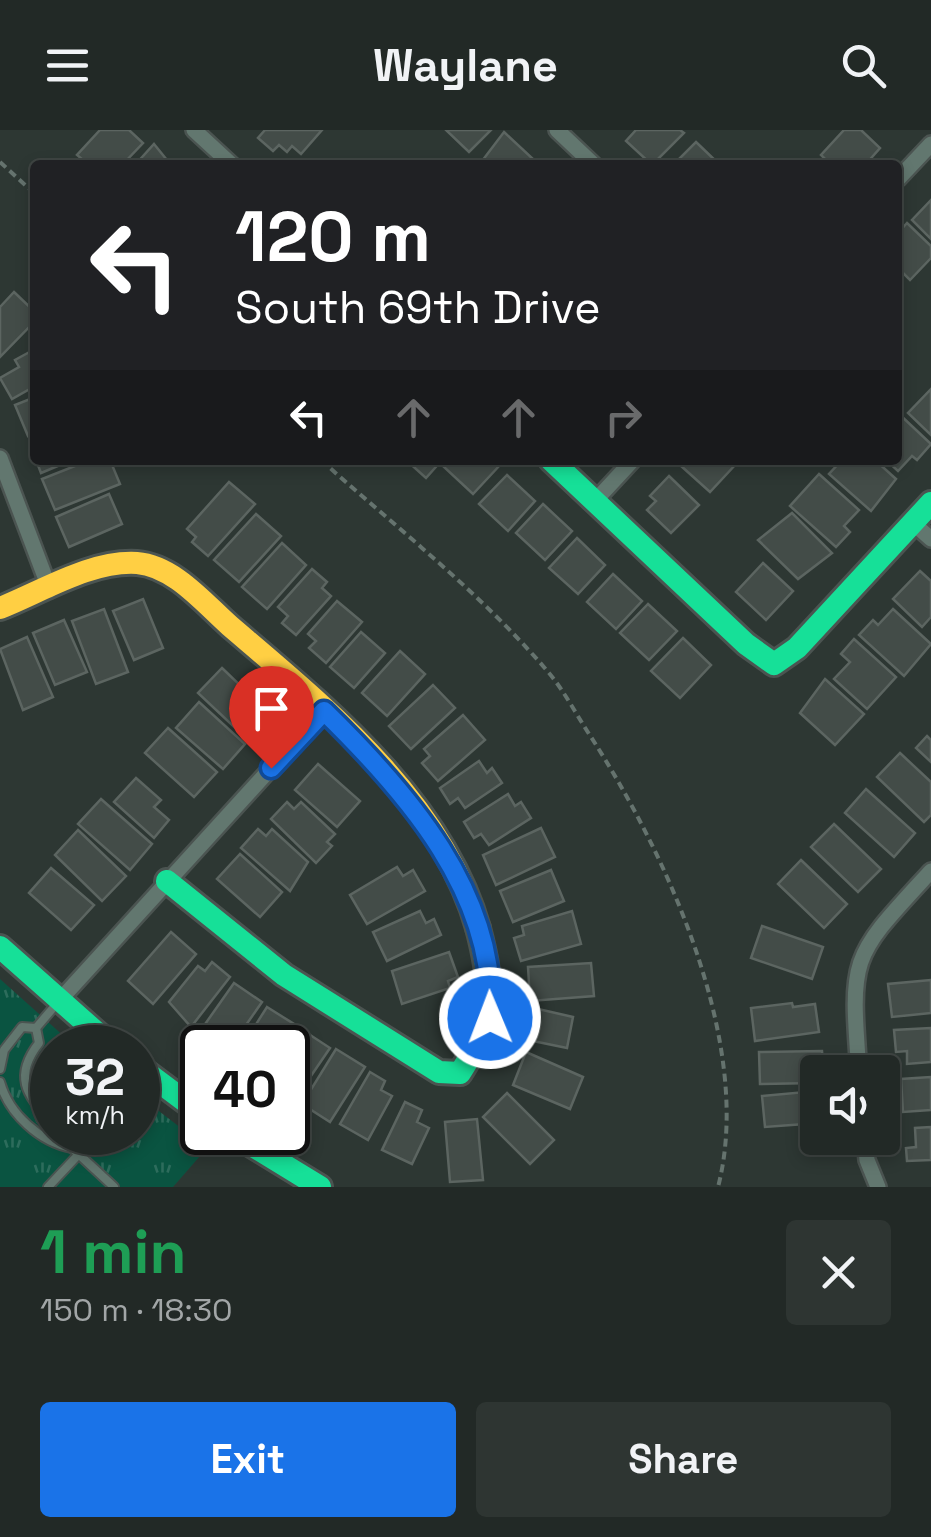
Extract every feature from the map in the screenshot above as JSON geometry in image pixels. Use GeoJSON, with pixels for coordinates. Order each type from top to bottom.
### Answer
{"type":"FeatureCollection","features":[{"type":"Feature","properties":{"kind":"street"},"geometry":{"type":"LineString","coordinates":[[194,130],[227,160]]}},
{"type":"Feature","properties":{"kind":"street"},"geometry":{"type":"LineString","coordinates":[[556,130],[589,160]]}},
{"type":"Feature","properties":{"kind":"street"},"geometry":{"type":"LineString","coordinates":[[902,175],[931,142],[919,130]]}},
{"type":"Feature","properties":{"kind":"street"},"geometry":{"type":"LineString","coordinates":[[0,458],[50,590]]}},
{"type":"Feature","properties":{"kind":"street"},"geometry":{"type":"LineString","coordinates":[[556,465],[746,644],[774,664],[797,648],[931,504]]}},
{"type":"Feature","properties":{"kind":"street"},"geometry":{"type":"LineString","coordinates":[[595,500],[628,465]]}},
{"type":"Feature","properties":{"kind":"street"},"geometry":{"type":"LineString","coordinates":[[913,522],[931,539]]}},
{"type":"Feature","properties":{"kind":"street"},"geometry":{"type":"LineString","coordinates":[[0,608],[109,566],[132,563],[152,567],[177,579],[324,711],[388,773],[440,848],[478,925],[488,961],[490,1018],[477,1056],[460,1073],[439,1072],[284,975],[167,881]]}},
{"type":"Feature","properties":{"kind":"street"},"geometry":{"type":"LineString","coordinates":[[59,1001],[324,711]]}},
{"type":"Feature","properties":{"kind":"street"},"geometry":{"type":"LineString","coordinates":[[859,1055],[853,992],[858,961],[872,935],[931,872]]}},
{"type":"Feature","properties":{"kind":"street"},"geometry":{"type":"LineString","coordinates":[[0,947],[87,1025]]}},
{"type":"Feature","properties":{"kind":"street"},"geometry":{"type":"LineString","coordinates":[[268,1155],[320,1187]]}},
{"type":"Feature","properties":{"kind":"street"},"geometry":{"type":"LineString","coordinates":[[867,1155],[878,1187]]}},
{"type":"Feature","properties":{"kind":"lane"},"geometry":{"type":"LineString","coordinates":[[39,1025],[59,1001]]}},
{"type":"Feature","properties":{"kind":"lane"},"geometry":{"type":"LineString","coordinates":[[0,1069],[4,1050],[22,1028],[30,1028]]}},
{"type":"Feature","properties":{"kind":"lane"},"geometry":{"type":"LineString","coordinates":[[30,1054],[24,1088],[30,1100]]}},
{"type":"Feature","properties":{"kind":"lane"},"geometry":{"type":"LineString","coordinates":[[0,1082],[4,1097],[30,1126]]}},
{"type":"Feature","properties":{"kind":"lane"},"geometry":{"type":"LineString","coordinates":[[48,1187],[72,1155]]}},
{"type":"Feature","properties":{"kind":"lane"},"geometry":{"type":"LineString","coordinates":[[79,1155],[114,1187]]}},
{"type":"Feature","properties":{"kind":"path"},"geometry":{"type":"LineString","coordinates":[[0,162],[30,189]]}},
{"type":"Feature","properties":{"kind":"path"},"geometry":{"type":"LineString","coordinates":[[328,465],[416,542],[552,676],[648,832],[693,937],[715,1024],[724,1144],[718,1187]]}},
{"type":"Feature","properties":{"kind":"green space"},"geometry":{"type":"Polygon","coordinates":[[[0,979],[51,1025],[30,1025],[30,1155],[160,1155],[160,1112],[180,1127],[180,1155],[201,1155],[173,1187],[0,1187],[0,979]]]}},
{"type":"Feature","properties":{"kind":"building"},"geometry":{"type":"Polygon","coordinates":[[[100,130],[129,130],[143,143],[127,160],[83,160],[77,155],[100,130]]]}},
{"type":"Feature","properties":{"kind":"building"},"geometry":{"type":"Polygon","coordinates":[[[265,130],[322,130],[301,154],[292,146],[287,152],[279,145],[273,151],[258,138],[265,130]]]}},
{"type":"Feature","properties":{"kind":"building"},"geometry":{"type":"Polygon","coordinates":[[[446,130],[491,130],[469,152],[446,130]]]}},
{"type":"Feature","properties":{"kind":"building"},"geometry":{"type":"Polygon","coordinates":[[[636,130],[684,133],[657,160],[647,160],[626,141],[636,130]]]}},
{"type":"Feature","properties":{"kind":"building"},"geometry":{"type":"Polygon","coordinates":[[[844,130],[861,130],[880,148],[869,160],[826,160],[821,155],[844,130]]]}},
{"type":"Feature","properties":{"kind":"building"},"geometry":{"type":"Polygon","coordinates":[[[504,132],[533,159],[532,160],[483,160],[504,132]]]}},
{"type":"Feature","properties":{"kind":"building"},"geometry":{"type":"Polygon","coordinates":[[[696,142],[715,160],[678,160],[696,142]]]}},
{"type":"Feature","properties":{"kind":"building"},"geometry":{"type":"Polygon","coordinates":[[[154,144],[167,160],[140,160],[154,144]]]}},
{"type":"Feature","properties":{"kind":"building"},"geometry":{"type":"Polygon","coordinates":[[[931,200],[931,239],[912,220],[931,200]]]}},
{"type":"Feature","properties":{"kind":"building"},"geometry":{"type":"Polygon","coordinates":[[[907,223],[931,246],[931,258],[910,280],[902,272],[902,229],[907,223]]]}},
{"type":"Feature","properties":{"kind":"building"},"geometry":{"type":"Polygon","coordinates":[[[14,292],[30,307],[30,326],[0,357],[0,307],[14,292]]]}},
{"type":"Feature","properties":{"kind":"building"},"geometry":{"type":"Polygon","coordinates":[[[30,352],[30,389],[12,399],[0,378],[19,367],[15,360],[30,352]]]}},
{"type":"Feature","properties":{"kind":"building"},"geometry":{"type":"Polygon","coordinates":[[[931,389],[931,435],[908,413],[931,389]]]}},
{"type":"Feature","properties":{"kind":"building"},"geometry":{"type":"Polygon","coordinates":[[[30,399],[30,435],[28,436],[15,405],[30,399]]]}},
{"type":"Feature","properties":{"kind":"building"},"geometry":{"type":"Polygon","coordinates":[[[902,417],[931,444],[917,460],[912,456],[898,471],[891,465],[902,465],[902,417]]]}},
{"type":"Feature","properties":{"kind":"building"},"geometry":{"type":"Polygon","coordinates":[[[38,465],[60,465],[41,473],[38,465]]]}},
{"type":"Feature","properties":{"kind":"building"},"geometry":{"type":"Polygon","coordinates":[[[77,465],[112,465],[120,484],[55,510],[42,479],[77,465]]]}},
{"type":"Feature","properties":{"kind":"building"},"geometry":{"type":"Polygon","coordinates":[[[412,465],[438,465],[426,478],[412,465]]]}},
{"type":"Feature","properties":{"kind":"building"},"geometry":{"type":"Polygon","coordinates":[[[446,465],[500,465],[473,494],[446,465]]]}},
{"type":"Feature","properties":{"kind":"building"},"geometry":{"type":"Polygon","coordinates":[[[680,465],[735,465],[710,492],[680,465]]]}},
{"type":"Feature","properties":{"kind":"building"},"geometry":{"type":"Polygon","coordinates":[[[837,465],[881,465],[896,479],[871,511],[829,474],[837,465]]]}},
{"type":"Feature","properties":{"kind":"building"},"geometry":{"type":"Polygon","coordinates":[[[819,474],[859,510],[844,526],[850,532],[836,547],[790,506],[819,474]]]}},
{"type":"Feature","properties":{"kind":"building"},"geometry":{"type":"Polygon","coordinates":[[[507,475],[535,501],[508,531],[479,504],[507,475]]]}},
{"type":"Feature","properties":{"kind":"building"},"geometry":{"type":"Polygon","coordinates":[[[669,476],[699,505],[671,533],[647,510],[656,501],[650,496],[669,476]]]}},
{"type":"Feature","properties":{"kind":"building"},"geometry":{"type":"Polygon","coordinates":[[[229,482],[255,504],[208,556],[192,542],[196,537],[187,529],[229,482]]]}},
{"type":"Feature","properties":{"kind":"building"},"geometry":{"type":"Polygon","coordinates":[[[109,494],[122,524],[69,547],[56,517],[109,494]]]}},
{"type":"Feature","properties":{"kind":"building"},"geometry":{"type":"Polygon","coordinates":[[[543,504],[572,531],[545,560],[516,533],[543,504]]]}},
{"type":"Feature","properties":{"kind":"building"},"geometry":{"type":"Polygon","coordinates":[[[792,513],[832,553],[798,579],[758,540],[792,513]]]}},
{"type":"Feature","properties":{"kind":"building"},"geometry":{"type":"Polygon","coordinates":[[[256,514],[281,536],[239,582],[214,560],[256,514]]]}},
{"type":"Feature","properties":{"kind":"building"},"geometry":{"type":"Polygon","coordinates":[[[577,538],[605,565],[578,594],[549,568],[577,538]]]}},
{"type":"Feature","properties":{"kind":"building"},"geometry":{"type":"Polygon","coordinates":[[[282,543],[306,565],[267,609],[242,587],[282,543]]]}},
{"type":"Feature","properties":{"kind":"building"},"geometry":{"type":"Polygon","coordinates":[[[763,563],[793,591],[766,620],[736,592],[763,563]]]}},
{"type":"Feature","properties":{"kind":"building"},"geometry":{"type":"Polygon","coordinates":[[[312,569],[327,582],[322,588],[331,596],[296,635],[282,623],[288,616],[278,607],[312,569]]]}},
{"type":"Feature","properties":{"kind":"building"},"geometry":{"type":"Polygon","coordinates":[[[920,571],[931,581],[931,617],[922,627],[893,599],[920,571]]]}},
{"type":"Feature","properties":{"kind":"building"},"geometry":{"type":"Polygon","coordinates":[[[613,574],[642,601],[616,629],[587,602],[613,574]]]}},
{"type":"Feature","properties":{"kind":"building"},"geometry":{"type":"Polygon","coordinates":[[[143,599],[163,648],[134,660],[113,611],[143,599]]]}},
{"type":"Feature","properties":{"kind":"building"},"geometry":{"type":"Polygon","coordinates":[[[337,601],[362,622],[326,663],[309,648],[316,641],[308,634],[337,601]]]}},
{"type":"Feature","properties":{"kind":"building"},"geometry":{"type":"Polygon","coordinates":[[[648,604],[677,631],[649,660],[620,633],[648,604]]]}},
{"type":"Feature","properties":{"kind":"building"},"geometry":{"type":"Polygon","coordinates":[[[104,609],[128,672],[96,684],[72,621],[104,609]]]}},
{"type":"Feature","properties":{"kind":"building"},"geometry":{"type":"Polygon","coordinates":[[[893,609],[931,644],[904,676],[859,635],[873,620],[878,625],[893,609]]]}},
{"type":"Feature","properties":{"kind":"building"},"geometry":{"type":"Polygon","coordinates":[[[64,620],[87,672],[55,685],[33,633],[64,620]]]}},
{"type":"Feature","properties":{"kind":"building"},"geometry":{"type":"Polygon","coordinates":[[[361,632],[385,653],[354,688],[330,667],[361,632]]]}},
{"type":"Feature","properties":{"kind":"building"},"geometry":{"type":"Polygon","coordinates":[[[27,637],[53,697],[23,710],[0,649],[27,637]]]}},
{"type":"Feature","properties":{"kind":"building"},"geometry":{"type":"Polygon","coordinates":[[[683,638],[711,665],[680,698],[651,671],[683,638]]]}},
{"type":"Feature","properties":{"kind":"building"},"geometry":{"type":"Polygon","coordinates":[[[854,639],[896,677],[867,709],[834,679],[850,662],[841,654],[854,639]]]}},
{"type":"Feature","properties":{"kind":"building"},"geometry":{"type":"Polygon","coordinates":[[[400,651],[425,674],[387,716],[362,693],[400,651]]]}},
{"type":"Feature","properties":{"kind":"building"},"geometry":{"type":"Polygon","coordinates":[[[222,668],[271,715],[247,739],[198,693],[222,668]]]}},
{"type":"Feature","properties":{"kind":"building"},"geometry":{"type":"Polygon","coordinates":[[[825,679],[864,714],[835,745],[800,713],[825,679]]]}},
{"type":"Feature","properties":{"kind":"building"},"geometry":{"type":"Polygon","coordinates":[[[433,685],[455,708],[411,749],[389,726],[433,685]]]}},
{"type":"Feature","properties":{"kind":"building"},"geometry":{"type":"Polygon","coordinates":[[[199,702],[245,744],[223,769],[176,728],[199,702]]]}},
{"type":"Feature","properties":{"kind":"building"},"geometry":{"type":"Polygon","coordinates":[[[463,715],[485,740],[438,781],[422,763],[430,756],[424,749],[463,715]]]}},
{"type":"Feature","properties":{"kind":"building"},"geometry":{"type":"Polygon","coordinates":[[[168,728],[217,772],[194,797],[145,753],[168,728]]]}},
{"type":"Feature","properties":{"kind":"building"},"geometry":{"type":"Polygon","coordinates":[[[927,736],[931,740],[931,762],[916,748],[927,736]]]}},
{"type":"Feature","properties":{"kind":"building"},"geometry":{"type":"Polygon","coordinates":[[[900,753],[931,782],[931,815],[924,822],[877,777],[900,753]]]}},
{"type":"Feature","properties":{"kind":"building"},"geometry":{"type":"Polygon","coordinates":[[[479,761],[487,773],[492,768],[502,783],[465,808],[458,798],[450,804],[440,788],[479,761]]]}},
{"type":"Feature","properties":{"kind":"building"},"geometry":{"type":"Polygon","coordinates":[[[318,764],[360,801],[337,827],[295,790],[318,764]]]}},
{"type":"Feature","properties":{"kind":"building"},"geometry":{"type":"Polygon","coordinates":[[[136,778],[161,800],[154,807],[169,820],[154,838],[114,802],[136,778]]]}},
{"type":"Feature","properties":{"kind":"building"},"geometry":{"type":"Polygon","coordinates":[[[866,789],[915,833],[894,857],[845,813],[866,789]]]}},
{"type":"Feature","properties":{"kind":"building"},"geometry":{"type":"Polygon","coordinates":[[[508,794],[515,806],[521,802],[531,818],[489,845],[481,834],[474,838],[464,822],[508,794]]]}},
{"type":"Feature","properties":{"kind":"building"},"geometry":{"type":"Polygon","coordinates":[[[101,799],[152,844],[130,870],[78,824],[101,799]]]}},
{"type":"Feature","properties":{"kind":"building"},"geometry":{"type":"Polygon","coordinates":[[[287,802],[294,809],[301,802],[335,834],[327,842],[332,846],[316,863],[271,819],[287,802]]]}},
{"type":"Feature","properties":{"kind":"building"},"geometry":{"type":"Polygon","coordinates":[[[834,824],[881,869],[858,892],[811,847],[834,824]]]}},
{"type":"Feature","properties":{"kind":"building"},"geometry":{"type":"Polygon","coordinates":[[[541,828],[555,857],[496,885],[483,855],[541,828]]]}},
{"type":"Feature","properties":{"kind":"building"},"geometry":{"type":"Polygon","coordinates":[[[258,829],[266,836],[272,829],[308,862],[290,891],[241,848],[258,829]]]}},
{"type":"Feature","properties":{"kind":"building"},"geometry":{"type":"Polygon","coordinates":[[[78,830],[126,876],[102,901],[55,855],[78,830]]]}},
{"type":"Feature","properties":{"kind":"building"},"geometry":{"type":"Polygon","coordinates":[[[240,854],[282,892],[260,917],[217,879],[240,854]]]}},
{"type":"Feature","properties":{"kind":"building"},"geometry":{"type":"Polygon","coordinates":[[[801,860],[847,904],[824,928],[778,884],[801,860]]]}},
{"type":"Feature","properties":{"kind":"building"},"geometry":{"type":"Polygon","coordinates":[[[397,867],[403,876],[413,870],[425,891],[367,924],[350,895],[397,867]]]}},
{"type":"Feature","properties":{"kind":"building"},"geometry":{"type":"Polygon","coordinates":[[[51,868],[94,905],[71,930],[29,893],[51,868]]]}},
{"type":"Feature","properties":{"kind":"building"},"geometry":{"type":"Polygon","coordinates":[[[551,870],[564,901],[513,922],[500,891],[551,870]]]}},
{"type":"Feature","properties":{"kind":"building"},"geometry":{"type":"Polygon","coordinates":[[[420,911],[426,923],[434,919],[441,935],[387,961],[373,932],[420,911]]]}},
{"type":"Feature","properties":{"kind":"building"},"geometry":{"type":"Polygon","coordinates":[[[572,911],[581,944],[521,961],[514,938],[524,935],[522,926],[572,911]]]}},
{"type":"Feature","properties":{"kind":"building"},"geometry":{"type":"Polygon","coordinates":[[[762,926],[823,947],[812,979],[751,958],[762,926]]]}},
{"type":"Feature","properties":{"kind":"building"},"geometry":{"type":"Polygon","coordinates":[[[171,932],[196,954],[153,1004],[128,981],[171,932]]]}},
{"type":"Feature","properties":{"kind":"building"},"geometry":{"type":"Polygon","coordinates":[[[449,952],[458,977],[448,981],[450,988],[402,1004],[392,971],[449,952]]]}},
{"type":"Feature","properties":{"kind":"building"},"geometry":{"type":"Polygon","coordinates":[[[212,962],[230,977],[189,1025],[169,1002],[198,966],[205,971],[212,962]]]}},
{"type":"Feature","properties":{"kind":"building"},"geometry":{"type":"Polygon","coordinates":[[[591,963],[594,996],[530,1001],[528,967],[591,963]]]}},
{"type":"Feature","properties":{"kind":"building"},"geometry":{"type":"Polygon","coordinates":[[[931,980],[931,1013],[892,1017],[888,984],[931,980]]]}},
{"type":"Feature","properties":{"kind":"building"},"geometry":{"type":"Polygon","coordinates":[[[234,983],[262,1002],[246,1025],[204,1025],[234,983]]]}},
{"type":"Feature","properties":{"kind":"building"},"geometry":{"type":"Polygon","coordinates":[[[792,1003],[793,1007],[815,1004],[819,1032],[755,1041],[751,1008],[792,1003]]]}},
{"type":"Feature","properties":{"kind":"building"},"geometry":{"type":"Polygon","coordinates":[[[525,1006],[573,1017],[567,1048],[528,1040],[530,1030],[520,1028],[525,1006]]]}},
{"type":"Feature","properties":{"kind":"building"},"geometry":{"type":"Polygon","coordinates":[[[267,1007],[294,1024],[293,1025],[256,1025],[267,1007]]]}},
{"type":"Feature","properties":{"kind":"building"},"geometry":{"type":"Polygon","coordinates":[[[931,1028],[931,1062],[907,1064],[907,1051],[896,1052],[894,1030],[931,1028]]]}},
{"type":"Feature","properties":{"kind":"building"},"geometry":{"type":"Polygon","coordinates":[[[310,1035],[330,1048],[310,1077],[310,1035]]]}},
{"type":"Feature","properties":{"kind":"building"},"geometry":{"type":"Polygon","coordinates":[[[336,1049],[365,1067],[330,1122],[310,1109],[310,1091],[336,1049]]]}},
{"type":"Feature","properties":{"kind":"building"},"geometry":{"type":"Polygon","coordinates":[[[822,1051],[822,1055],[800,1055],[800,1083],[760,1084],[759,1052],[822,1051]]]}},
{"type":"Feature","properties":{"kind":"building"},"geometry":{"type":"Polygon","coordinates":[[[526,1052],[583,1077],[570,1109],[513,1085],[526,1052]]]}},
{"type":"Feature","properties":{"kind":"building"},"geometry":{"type":"Polygon","coordinates":[[[370,1072],[385,1081],[381,1090],[392,1096],[368,1140],[340,1124],[370,1072]]]}},
{"type":"Feature","properties":{"kind":"building"},"geometry":{"type":"Polygon","coordinates":[[[931,1077],[931,1110],[903,1112],[901,1079],[931,1077]]]}},
{"type":"Feature","properties":{"kind":"building"},"geometry":{"type":"Polygon","coordinates":[[[800,1092],[800,1124],[765,1127],[762,1096],[800,1092]]]}},
{"type":"Feature","properties":{"kind":"building"},"geometry":{"type":"Polygon","coordinates":[[[507,1093],[554,1140],[530,1164],[483,1117],[507,1093]]]}},
{"type":"Feature","properties":{"kind":"building"},"geometry":{"type":"Polygon","coordinates":[[[405,1102],[422,1110],[417,1122],[429,1128],[412,1164],[382,1150],[405,1102]]]}},
{"type":"Feature","properties":{"kind":"building"},"geometry":{"type":"Polygon","coordinates":[[[477,1119],[483,1180],[450,1182],[445,1122],[477,1119]]]}},
{"type":"Feature","properties":{"kind":"building"},"geometry":{"type":"Polygon","coordinates":[[[931,1127],[931,1160],[907,1161],[906,1148],[916,1147],[915,1128],[931,1127]]]}},
{"type":"Feature","properties":{"kind":"traffic: fast"},"geometry":{"type":"LineString","coordinates":[[556,465],[746,644],[774,664],[797,648],[931,503]]}},
{"type":"Feature","properties":{"kind":"traffic: fast"},"geometry":{"type":"LineString","coordinates":[[167,881],[284,975],[439,1072],[460,1073],[485,1020],[487,969],[478,928]]}},
{"type":"Feature","properties":{"kind":"traffic: fast"},"geometry":{"type":"LineString","coordinates":[[0,947],[88,1025]]}},
{"type":"Feature","properties":{"kind":"traffic: fast"},"geometry":{"type":"LineString","coordinates":[[160,1082],[180,1098]]}},
{"type":"Feature","properties":{"kind":"traffic: fast"},"geometry":{"type":"LineString","coordinates":[[268,1155],[320,1187]]}},
{"type":"Feature","properties":{"kind":"traffic: slow"},"geometry":{"type":"LineString","coordinates":[[0,608],[67,578],[120,563],[151,566],[176,578],[377,760],[438,839],[461,882],[478,928]]}},
{"type":"Feature","properties":{"kind":"route"},"geometry":{"type":"LineString","coordinates":[[271,768],[324,711],[388,773],[440,848],[478,925],[488,961],[490,1018]]}}]}
